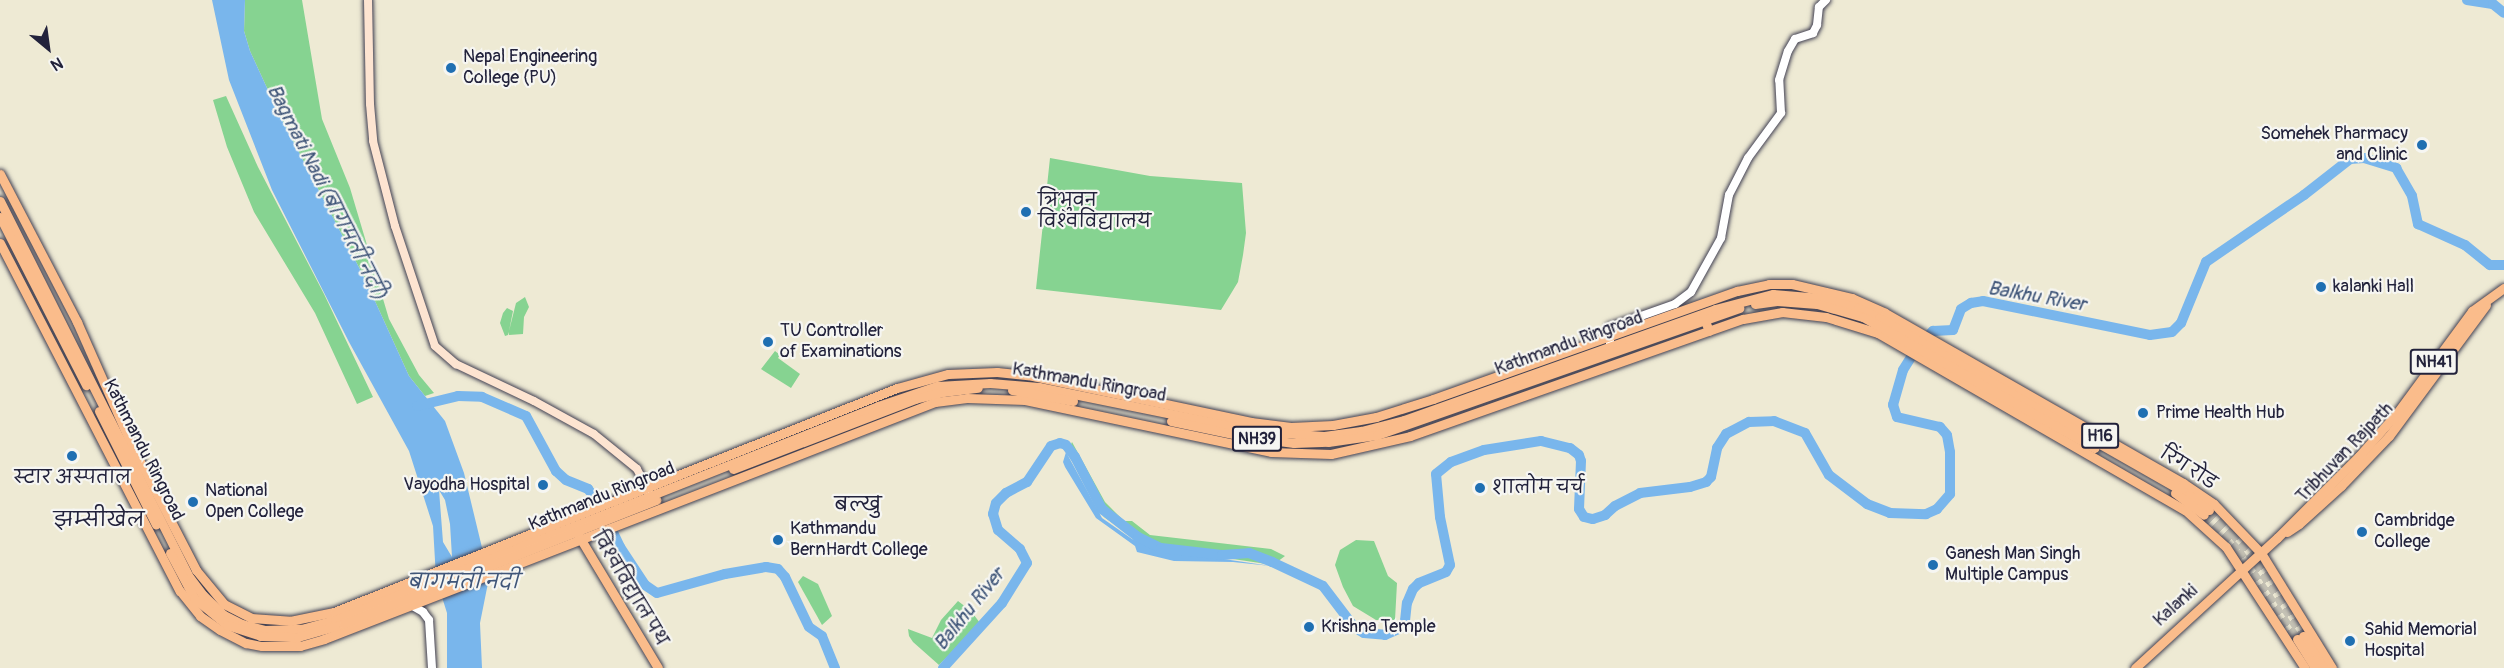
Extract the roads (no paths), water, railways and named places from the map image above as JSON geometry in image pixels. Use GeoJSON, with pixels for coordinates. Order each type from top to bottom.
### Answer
{"type":"FeatureCollection","features":[{"type":"Feature","properties":{"kind":"main road"},"geometry":{"type":"LineString","coordinates":[[368,0],[369,92],[373,141],[395,226],[435,345],[456,364],[515,391],[594,434],[637,469],[650,499]]}},
{"type":"Feature","properties":{"kind":"main road"},"geometry":{"type":"LineString","coordinates":[[0,174],[77,322],[128,446]]}},
{"type":"Feature","properties":{"kind":"main road","name":"Kathmandu Ringroad"},"geometry":{"type":"LineString","coordinates":[[0,201],[128,446],[190,578],[213,606],[236,621],[265,630],[301,629],[334,620],[417,590],[523,549],[576,532],[590,523],[937,386],[963,383],[1014,384],[1255,431],[1324,436],[1396,423],[1610,343],[1704,317]]}},
{"type":"Feature","properties":{"kind":"main road","name":"Kathmandu Ringroad"},"geometry":{"type":"LineString","coordinates":[[0,217],[123,470],[194,597],[215,617],[241,631],[271,638],[310,635],[417,590]]}},
{"type":"Feature","properties":{"kind":"main road"},"geometry":{"type":"LineString","coordinates":[[0,243],[123,470],[187,602],[200,616],[234,638],[262,645],[300,646],[411,605],[417,590],[634,506],[897,388],[948,374],[997,372],[1028,375],[1251,422],[1313,427],[1376,417],[1610,343],[1737,291],[1769,284],[1792,284],[1824,290],[1873,307],[1897,332],[1951,363],[2175,504],[2226,547],[2306,668]]}},
{"type":"Feature","properties":{"kind":"main road","name":"Tribhuvan Rajpath"},"geometry":{"type":"LineString","coordinates":[[2260,553],[2379,434],[2472,311],[2504,288]]}},
{"type":"Feature","properties":{"kind":"main road","name":"Kathmandu Ringroad"},"geometry":{"type":"LineString","coordinates":[[879,409],[943,392],[1005,389],[1242,436],[1282,442],[1328,442],[1377,435],[1415,423],[1760,297],[1805,295],[1858,308],[1951,363],[2189,495],[2207,513]]}},
{"type":"Feature","properties":{"kind":"main road"},"geometry":{"type":"LineString","coordinates":[[650,499],[885,422],[935,402],[967,398],[1007,398],[1271,452],[1297,455],[1331,454],[1410,436],[1762,314],[1795,312],[1847,323],[1878,333],[1897,332]]}},
{"type":"Feature","properties":{"kind":"main road"},"geometry":{"type":"LineString","coordinates":[[1704,317],[1709,331]]}},
{"type":"Feature","properties":{"kind":"main road","name":"रिंग रोड"},"geometry":{"type":"LineString","coordinates":[[1951,363],[1968,361],[2182,483],[2227,515],[2260,553],[2332,668]]}},
{"type":"Feature","properties":{"kind":"main road"},"geometry":{"type":"LineString","coordinates":[[879,409],[885,422]]}},
{"type":"Feature","properties":{"kind":"main road"},"geometry":{"type":"LineString","coordinates":[[523,549],[576,532],[590,523]]}},
{"type":"Feature","properties":{"kind":"main road","name":"विश्वविद्याल पथ"},"geometry":{"type":"LineString","coordinates":[[576,532],[658,668]]}},
{"type":"Feature","properties":{"kind":"main road","name":"NH41"},"geometry":{"type":"LineString","coordinates":[[2242,570],[2260,553]]}},
{"type":"Feature","properties":{"kind":"main road","name":"Kalanki"},"geometry":{"type":"LineString","coordinates":[[2135,668],[2242,570]]}},
{"type":"Feature","properties":{"kind":"main road"},"geometry":{"type":"LineString","coordinates":[[2315,668],[2300,637],[2323,668]]}},
{"type":"Feature","properties":{"kind":"street"},"geometry":{"type":"LineString","coordinates":[[1610,343],[1610,327],[1675,304],[1691,292],[1721,238],[1729,195],[1748,158],[1781,113],[1779,80],[1788,51],[1795,39],[1813,33],[1817,25],[1819,7],[1826,0]]}},
{"type":"Feature","properties":{"kind":"street"},"geometry":{"type":"LineString","coordinates":[[411,605],[428,616],[432,668]]}},
{"type":"Feature","properties":{"kind":"water","name":"बागमती नदी"},"geometry":{"type":"Polygon","coordinates":[[[212,0],[245,0],[244,31],[250,51],[279,114],[365,279],[409,376],[445,421],[464,473],[485,560],[488,583],[480,623],[482,668],[447,668],[447,613],[436,578],[433,526],[409,451],[349,342],[272,190],[229,80],[212,0]],[[439,490],[443,542],[452,557],[450,524],[445,500],[439,490]]]}},
{"type":"Feature","properties":{"kind":"water"},"geometry":{"type":"Polygon","coordinates":[[[1066,452],[1102,518],[1132,539],[1156,549],[1271,566],[1233,562],[1174,561],[1137,552],[1135,546],[1096,518],[1065,467],[1063,462],[1066,452]]]}},
{"type":"Feature","properties":{"kind":"waterway","name":"Balkhu River"},"geometry":{"type":"LineString","coordinates":[[2467,0],[2493,4],[2504,13]]}},
{"type":"Feature","properties":{"kind":"waterway","name":"Balkhu River"},"geometry":{"type":"LineString","coordinates":[[943,668],[1002,603],[1027,563],[1020,549],[998,530],[993,514],[996,503],[1006,493],[1027,482],[1051,446],[1060,443],[1066,445],[1075,457],[1102,509],[1138,537],[1161,548],[1222,555],[1249,553],[1272,562],[1323,586],[1355,628],[1364,633],[1385,635],[1401,628],[1413,589],[1419,583],[1446,572],[1450,565],[1440,517],[1436,474],[1451,462],[1484,450],[1541,441],[1570,448],[1579,455],[1581,461],[1579,509],[1584,517],[1593,519],[1605,515],[1615,506],[1640,493],[1690,487],[1706,482],[1711,477],[1717,448],[1726,434],[1749,422],[1774,421],[1805,433],[1829,475],[1867,504],[1890,513],[1926,514],[1937,509],[1950,494],[1950,452],[1947,435],[1940,427],[1897,417],[1893,405],[1903,370],[1916,349],[1933,331],[1953,330],[1961,309],[1971,303],[1983,301],[2150,335],[2172,332],[2181,323],[2206,262],[2304,195],[2350,159],[2364,158],[2396,168],[2412,196],[2418,224],[2465,245],[2490,265],[2504,265]]}},
{"type":"Feature","properties":{"kind":"waterway","name":"Balkhu River"},"geometry":{"type":"LineString","coordinates":[[417,406],[458,396],[482,397],[526,416],[556,471],[566,480],[588,489],[599,503],[620,547],[645,585],[657,593],[725,574],[766,567],[778,569],[785,577],[809,627],[822,636],[835,668]]}},
{"type":"Feature","properties":{"kind":"tunnel"},"geometry":{"type":"LineString","coordinates":[[2209,510],[2232,532],[2256,562],[2303,636]]}},
{"type":"Feature","properties":{"kind":"tunnel"},"geometry":{"type":"LineString","coordinates":[[2204,515],[2238,550],[2297,639]]}},
{"type":"Feature","properties":{"kind":"place","name":"Nepal Engineering College (PU)"},"geometry":{"type":"Point","coordinates":[451,68]}},
{"type":"Feature","properties":{"kind":"place","name":"Somehek Pharmacy and Clinic"},"geometry":{"type":"Point","coordinates":[2422,145]}},
{"type":"Feature","properties":{"kind":"place","name":"त्रिभुवन विश्वविद्यालय"},"geometry":{"type":"Point","coordinates":[1026,212]}},
{"type":"Feature","properties":{"kind":"place","name":"kalanki Hall"},"geometry":{"type":"Point","coordinates":[2321,287]}},
{"type":"Feature","properties":{"kind":"place","name":"TU Controller of Examinations"},"geometry":{"type":"Point","coordinates":[768,342]}},
{"type":"Feature","properties":{"kind":"place","name":"Prime Health Hub"},"geometry":{"type":"Point","coordinates":[2143,413]}},
{"type":"Feature","properties":{"kind":"place","name":"स्टार अस्पताल"},"geometry":{"type":"Point","coordinates":[72,456]}},
{"type":"Feature","properties":{"kind":"place","name":"Vayodha Hospital"},"geometry":{"type":"Point","coordinates":[543,485]}},
{"type":"Feature","properties":{"kind":"place","name":"शालोम चर्च"},"geometry":{"type":"Point","coordinates":[1480,488]}},
{"type":"Feature","properties":{"kind":"place","name":"National Open College"},"geometry":{"type":"Point","coordinates":[193,502]}},
{"type":"Feature","properties":{"kind":"place","name":"Cambridge College"},"geometry":{"type":"Point","coordinates":[2362,532]}},
{"type":"Feature","properties":{"kind":"place","name":"Kathmandu BernHardt College"},"geometry":{"type":"Point","coordinates":[778,540]}},
{"type":"Feature","properties":{"kind":"place","name":"Ganesh Man Singh Multiple Campus"},"geometry":{"type":"Point","coordinates":[1933,565]}},
{"type":"Feature","properties":{"kind":"place","name":"Krishna Temple"},"geometry":{"type":"Point","coordinates":[1309,627]}},
{"type":"Feature","properties":{"kind":"place","name":"Sahid Memorial Hospital"},"geometry":{"type":"Point","coordinates":[2350,641]}},
{"type":"Feature","properties":{"kind":"district","name":"बल्खु"},"geometry":{"type":"Point","coordinates":[858,504]}},
{"type":"Feature","properties":{"kind":"district","name":"झम्सीखेल"},"geometry":{"type":"Point","coordinates":[99,519]}},
{"type":"Feature","properties":{"kind":"water label","name":"Bagmati Nadi (बागमती नदी)"},"geometry":{"type":"Point","coordinates":[327,192]}}]}
